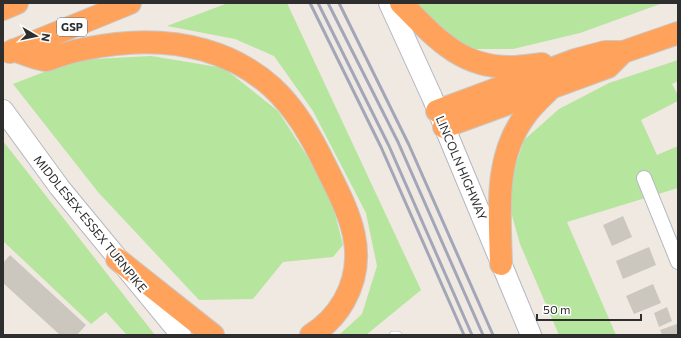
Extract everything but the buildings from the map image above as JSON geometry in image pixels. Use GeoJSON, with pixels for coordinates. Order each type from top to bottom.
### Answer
{"type":"FeatureCollection","features":[{"type":"Feature","properties":{"kind":"highway"},"geometry":{"type":"LineString","coordinates":[[3,9],[17,3]]}},
{"type":"Feature","properties":{"kind":"highway","name":"GSP"},"geometry":{"type":"LineString","coordinates":[[9,53],[130,3]]}},
{"type":"Feature","properties":{"kind":"highway"},"geometry":{"type":"LineString","coordinates":[[401,3],[444,46],[460,56],[477,63],[494,66],[512,67],[575,60],[605,52],[623,52],[678,33]]}},
{"type":"Feature","properties":{"kind":"highway"},"geometry":{"type":"LineString","coordinates":[[9,53],[46,60],[74,51],[106,45],[141,43],[174,44],[204,50],[233,61],[260,78],[276,91],[296,115],[317,148],[347,210],[355,239],[356,266],[348,293],[342,305],[326,324],[311,335]]}},
{"type":"Feature","properties":{"kind":"highway"},"geometry":{"type":"LineString","coordinates":[[441,119],[554,86],[608,67],[623,52]]}},
{"type":"Feature","properties":{"kind":"highway"},"geometry":{"type":"LineString","coordinates":[[441,119],[575,60]]}},
{"type":"Feature","properties":{"kind":"highway"},"geometry":{"type":"LineString","coordinates":[[501,264],[500,195],[504,159],[513,136],[525,115],[554,86]]}},
{"type":"Feature","properties":{"kind":"highway"},"geometry":{"type":"LineString","coordinates":[[117,259],[213,335]]}},
{"type":"Feature","properties":{"kind":"main road","name":"LINCOLN HIGHWAY"},"geometry":{"type":"LineString","coordinates":[[389,3],[441,119],[531,335]]}},
{"type":"Feature","properties":{"kind":"main road","name":"MIDDLESEX-ESSEX TURNPIKE"},"geometry":{"type":"LineString","coordinates":[[3,110],[60,188],[181,335]]}},
{"type":"Feature","properties":{"kind":"street"},"geometry":{"type":"LineString","coordinates":[[644,178],[678,262]]}},
{"type":"Feature","properties":{"kind":"lane"},"geometry":{"type":"LineString","coordinates":[[393,335],[398,335]]}},
{"type":"Feature","properties":{"kind":"green space"},"geometry":{"type":"Polygon","coordinates":[[[228,3],[287,3],[421,290],[366,335],[339,335],[362,314],[377,266],[366,213],[313,111],[274,56],[235,39],[167,26],[228,3]]]}},
{"type":"Feature","properties":{"kind":"green space"},"geometry":{"type":"Polygon","coordinates":[[[417,3],[663,3],[580,33],[513,49],[473,49],[428,31],[417,3]]]}},
{"type":"Feature","properties":{"kind":"green space"},"geometry":{"type":"Polygon","coordinates":[[[151,56],[224,68],[278,111],[329,190],[343,245],[333,257],[283,262],[253,299],[199,300],[98,192],[13,84],[75,60],[151,56]]]}},
{"type":"Feature","properties":{"kind":"green space"},"geometry":{"type":"Polygon","coordinates":[[[678,60],[678,81],[672,84],[678,95],[678,101],[641,120],[657,155],[678,146],[678,188],[567,222],[616,335],[559,335],[520,244],[506,194],[524,140],[559,109],[609,83],[678,60]]]}},
{"type":"Feature","properties":{"kind":"green space"},"geometry":{"type":"Polygon","coordinates":[[[3,141],[155,335],[127,335],[106,312],[91,324],[3,241],[3,141]]]}},
{"type":"Feature","properties":{"kind":"railway"},"geometry":{"type":"LineString","coordinates":[[310,3],[381,147],[464,335]]}},
{"type":"Feature","properties":{"kind":"railway"},"geometry":{"type":"LineString","coordinates":[[318,3],[389,146],[472,335]]}},
{"type":"Feature","properties":{"kind":"railway"},"geometry":{"type":"LineString","coordinates":[[328,3],[398,142],[483,335]]}},
{"type":"Feature","properties":{"kind":"railway"},"geometry":{"type":"LineString","coordinates":[[339,3],[409,145],[493,335]]}}]}
